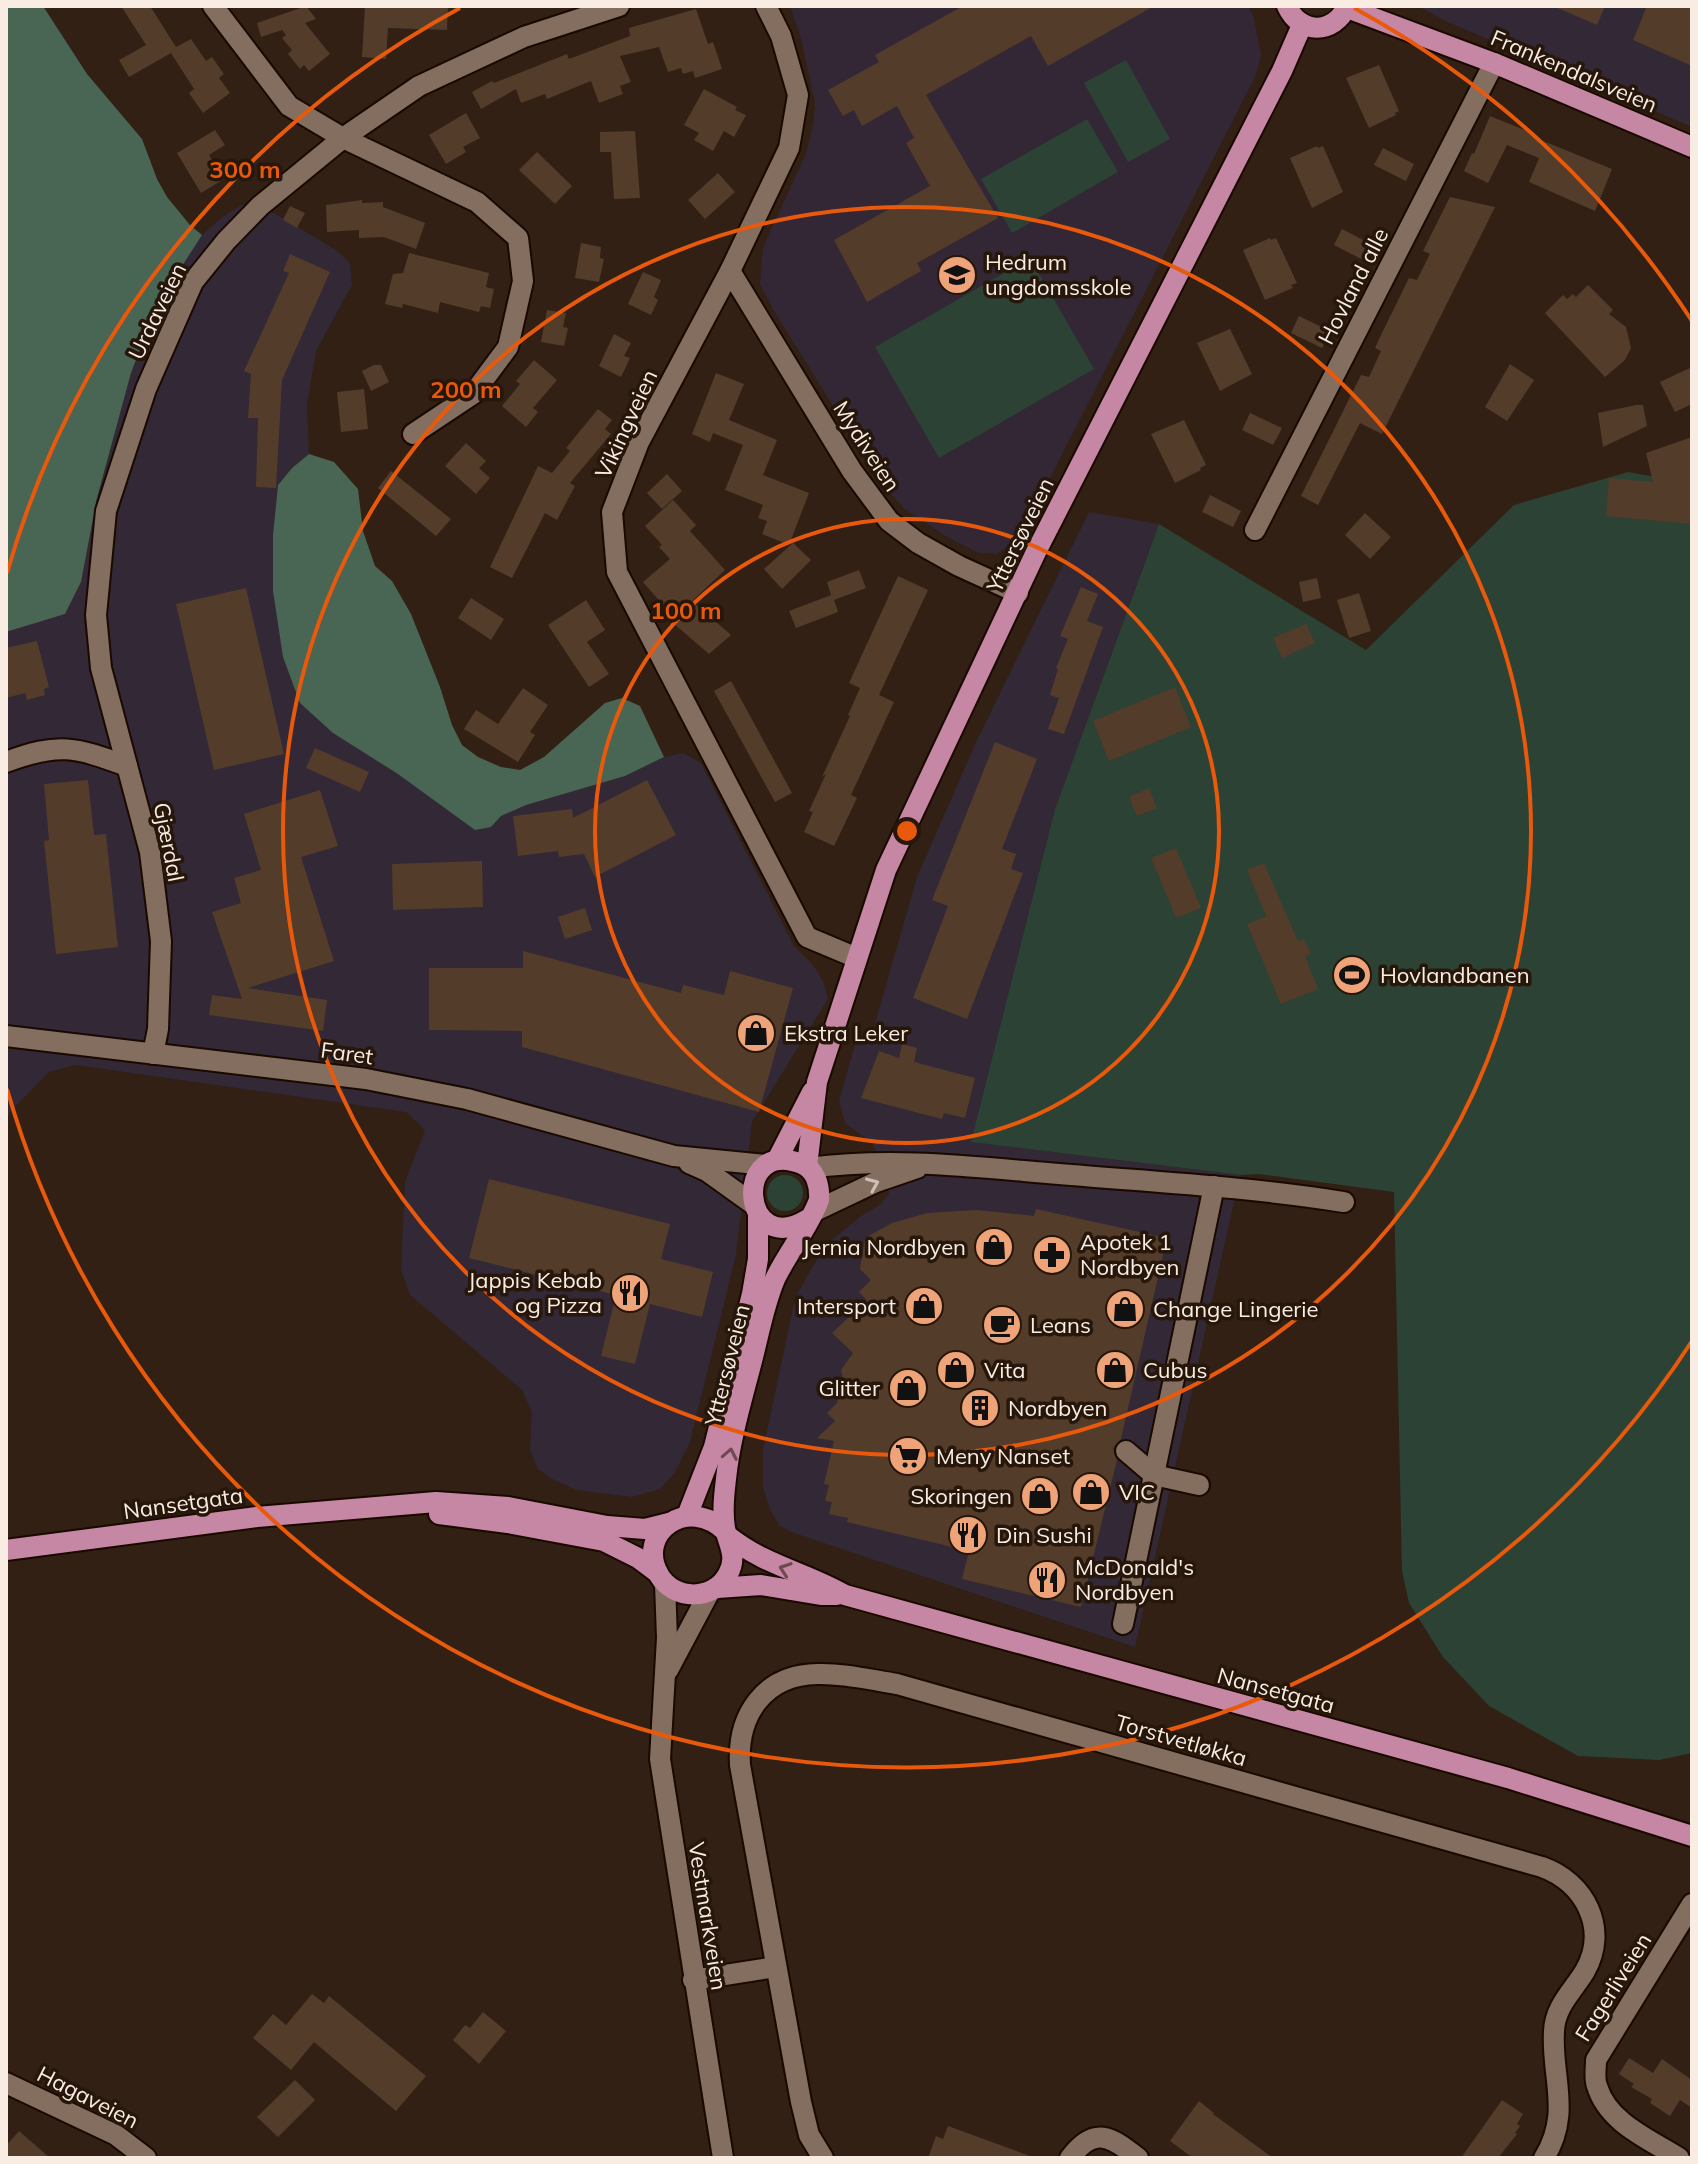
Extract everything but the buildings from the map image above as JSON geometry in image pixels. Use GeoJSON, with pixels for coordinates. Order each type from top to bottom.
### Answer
{"type":"FeatureCollection","features":[{"type":"Feature","properties":{"kind":"main road"},"geometry":{"type":"LineString","coordinates":[[1287,6],[1293,18],[1315,29],[1328,27],[1340,20],[1347,7]]}},
{"type":"Feature","properties":{"kind":"main road","name":"Frankendalsveien"},"geometry":{"type":"LineString","coordinates":[[1347,7],[1494,63],[1692,147]]}},
{"type":"Feature","properties":{"kind":"main road","name":"Yttersøveien"},"geometry":{"type":"LineString","coordinates":[[772,1163],[817,1082],[886,870],[1018,593],[1282,71],[1302,25]]}},
{"type":"Feature","properties":{"kind":"main road","name":"Yttersøveien"},"geometry":{"type":"LineString","coordinates":[[808,1167],[817,1082]]}},
{"type":"Feature","properties":{"kind":"main road"},"geometry":{"type":"LineString","coordinates":[[788,1159],[808,1167],[820,1188],[812,1215],[787,1228],[766,1222],[756,1209],[753,1183],[772,1163],[788,1159]]}},
{"type":"Feature","properties":{"kind":"main road","name":"Yttersøveien"},"geometry":{"type":"LineString","coordinates":[[678,1520],[714,1447],[752,1294],[758,1259],[756,1209]]}},
{"type":"Feature","properties":{"kind":"main road","name":"Yttersøveien"},"geometry":{"type":"LineString","coordinates":[[727,1534],[723,1509],[726,1476],[736,1422],[767,1301],[783,1264],[812,1215]]}},
{"type":"Feature","properties":{"kind":"main road","name":"Nansetgata"},"geometry":{"type":"LineString","coordinates":[[6,1550],[257,1517],[436,1502],[508,1507],[607,1526],[645,1529],[678,1520]]}},
{"type":"Feature","properties":{"kind":"main road","name":"Nansetgata"},"geometry":{"type":"LineString","coordinates":[[367,1506],[508,1523],[604,1541],[638,1558],[661,1579]]}},
{"type":"Feature","properties":{"kind":"main road"},"geometry":{"type":"LineString","coordinates":[[709,1517],[727,1534],[733,1553],[732,1565],[728,1576],[714,1590],[687,1595],[661,1579],[653,1549],[661,1531],[678,1520],[709,1517]]}},
{"type":"Feature","properties":{"kind":"main road","name":"Nansetgata"},"geometry":{"type":"LineString","coordinates":[[727,1534],[766,1561],[845,1595],[1508,1778],[1692,1836]]}},
{"type":"Feature","properties":{"kind":"main road","name":"Nansetgata"},"geometry":{"type":"LineString","coordinates":[[714,1590],[761,1585],[821,1595],[845,1595]]}},
{"type":"Feature","properties":{"kind":"street"},"geometry":{"type":"LineString","coordinates":[[213,6],[289,106],[343,138],[477,202],[518,238],[523,281],[508,347],[473,394],[413,434]]}},
{"type":"Feature","properties":{"kind":"street","name":"Urdaveien"},"geometry":{"type":"LineString","coordinates":[[127,766],[101,668],[96,615],[106,511],[146,389],[193,282],[260,206],[343,138],[419,86],[524,37],[619,6]]}},
{"type":"Feature","properties":{"kind":"street","name":"Vikingveien"},"geometry":{"type":"LineString","coordinates":[[766,6],[781,36],[798,95],[789,148],[730,271],[639,442],[612,512],[617,572],[807,937],[857,958]]}},
{"type":"Feature","properties":{"kind":"street","name":"Hovland alle"},"geometry":{"type":"LineString","coordinates":[[1255,530],[1494,63]]}},
{"type":"Feature","properties":{"kind":"street","name":"Mydiveien"},"geometry":{"type":"LineString","coordinates":[[730,271],[852,471],[889,521],[918,543],[959,566],[1018,593]]}},
{"type":"Feature","properties":{"kind":"street"},"geometry":{"type":"LineString","coordinates":[[6,762],[39,750],[81,749],[127,766]]}},
{"type":"Feature","properties":{"kind":"street","name":"Gjærdal"},"geometry":{"type":"LineString","coordinates":[[127,766],[150,852],[161,941],[158,1029],[153,1054]]}},
{"type":"Feature","properties":{"kind":"street","name":"Faret"},"geometry":{"type":"LineString","coordinates":[[6,1036],[366,1079],[467,1099],[674,1156],[707,1171],[756,1209]]}},
{"type":"Feature","properties":{"kind":"street","name":"Faret"},"geometry":{"type":"LineString","coordinates":[[674,1156],[772,1163]]}},
{"type":"Feature","properties":{"kind":"street"},"geometry":{"type":"LineString","coordinates":[[808,1167],[869,1162],[932,1162],[1263,1189],[1344,1202]]}},
{"type":"Feature","properties":{"kind":"street"},"geometry":{"type":"LineString","coordinates":[[812,1215],[876,1182],[932,1162]]}},
{"type":"Feature","properties":{"kind":"street"},"geometry":{"type":"LineString","coordinates":[[1123,1624],[1214,1186]]}},
{"type":"Feature","properties":{"kind":"street"},"geometry":{"type":"LineString","coordinates":[[1126,1451],[1154,1475],[1199,1485]]}},
{"type":"Feature","properties":{"kind":"street","name":"Vestmarkveien"},"geometry":{"type":"LineString","coordinates":[[661,1579],[667,1638],[662,1680],[660,1759],[723,2158]]}},
{"type":"Feature","properties":{"kind":"street","name":"Vestmarkveien"},"geometry":{"type":"LineString","coordinates":[[662,1680],[714,1590]]}},
{"type":"Feature","properties":{"kind":"street","name":"Torstvetløkka"},"geometry":{"type":"LineString","coordinates":[[823,2158],[806,2124],[738,1743],[745,1719],[763,1694],[795,1677],[823,1674],[897,1684],[1542,1867],[1563,1876],[1587,1904],[1595,1939],[1587,1968],[1564,1999],[1554,2030],[1561,2103],[1558,2127],[1544,2158]]}},
{"type":"Feature","properties":{"kind":"street","name":"Fagerliveien"},"geometry":{"type":"LineString","coordinates":[[1679,2158],[1617,2119],[1596,2085],[1596,2060],[1692,1904]]}},
{"type":"Feature","properties":{"kind":"street"},"geometry":{"type":"LineString","coordinates":[[693,1980],[776,1967]]}},
{"type":"Feature","properties":{"kind":"street","name":"Hagaveien"},"geometry":{"type":"LineString","coordinates":[[6,2083],[116,2135],[146,2158]]}},
{"type":"Feature","properties":{"kind":"street"},"geometry":{"type":"LineString","coordinates":[[1070,2158],[1090,2138],[1102,2137],[1115,2140],[1138,2158]]}},
{"type":"Feature","properties":{"kind":"shaded area","name":"Hedrum ungdomsskole"},"geometry":{"type":"Polygon","coordinates":[[[790,6],[1248,6],[1253,15],[1261,55],[1256,75],[1030,517],[1009,546],[996,554],[979,553],[947,537],[905,509],[883,486],[760,284],[763,248],[807,151],[814,119],[815,103],[801,38],[790,6]]]}},
{"type":"Feature","properties":{"kind":"shaded area"},"geometry":{"type":"Polygon","coordinates":[[[1417,6],[1692,6],[1692,127],[1448,22],[1417,6]]]}},
{"type":"Feature","properties":{"kind":"shaded area"},"geometry":{"type":"Polygon","coordinates":[[[241,205],[260,206],[281,217],[336,250],[350,263],[352,285],[316,351],[307,405],[309,454],[278,485],[273,535],[333,733],[491,827],[501,816],[526,805],[625,776],[664,757],[683,753],[701,763],[794,946],[813,965],[823,981],[828,999],[752,1122],[736,1255],[690,1442],[674,1474],[660,1489],[632,1497],[576,1490],[538,1469],[530,1450],[532,1412],[522,1390],[410,1295],[401,1270],[405,1182],[425,1130],[406,1112],[76,1065],[49,1072],[11,1111],[6,1121],[6,632],[65,614],[81,582],[97,498],[131,373],[157,305],[202,235],[241,205]]]}},
{"type":"Feature","properties":{"kind":"shaded area"},"geometry":{"type":"Polygon","coordinates":[[[1089,512],[1159,524],[1055,809],[972,1142],[1240,1175],[1135,1647],[791,1532],[779,1525],[763,1487],[763,1450],[799,1291],[833,1239],[880,1205],[889,1193],[873,1144],[845,1123],[839,1101],[856,1041],[870,1041],[917,877],[977,740],[1089,512]]]}},
{"type":"Feature","properties":{"kind":"green space"},"geometry":{"type":"Polygon","coordinates":[[[6,6],[43,6],[87,74],[142,139],[167,197],[202,235],[157,305],[131,373],[97,498],[81,582],[65,614],[6,632],[6,6]]]}},
{"type":"Feature","properties":{"kind":"green space"},"geometry":{"type":"Polygon","coordinates":[[[1126,60],[1170,139],[1128,162],[1084,83],[1126,60]]]}},
{"type":"Feature","properties":{"kind":"green space"},"geometry":{"type":"Polygon","coordinates":[[[1087,119],[1118,172],[1012,233],[981,179],[1087,119]]]}},
{"type":"Feature","properties":{"kind":"green space","name":"Hedrum ungdomsskole"},"geometry":{"type":"Polygon","coordinates":[[[1030,258],[1094,369],[939,458],[875,347],[1030,258]]]}},
{"type":"Feature","properties":{"kind":"green space"},"geometry":{"type":"Polygon","coordinates":[[[309,454],[334,462],[358,489],[363,531],[375,566],[392,581],[411,614],[462,745],[478,757],[501,767],[520,770],[544,757],[605,703],[622,698],[640,706],[664,757],[625,776],[526,805],[501,816],[491,827],[475,830],[398,774],[333,733],[300,703],[283,657],[273,591],[273,535],[278,485],[309,454]]]}},
{"type":"Feature","properties":{"kind":"green space","name":"Hovlandbanen"},"geometry":{"type":"Polygon","coordinates":[[[1628,472],[1692,483],[1692,1753],[1659,1760],[1578,1756],[1489,1706],[1443,1657],[1409,1603],[1402,1571],[1394,1192],[971,1142],[1055,809],[1159,524],[1366,650],[1514,505],[1628,472]]]}},
{"type":"Feature","properties":{"kind":"green space"},"geometry":{"type":"Polygon","coordinates":[[[785,1175],[798,1180],[803,1193],[798,1206],[785,1211],[772,1206],[767,1193],[772,1180],[785,1175]]]}},
{"type":"Feature","properties":{"kind":"place","name":"Hedrum ungdomsskole"},"geometry":{"type":"Point","coordinates":[957,275]}},
{"type":"Feature","properties":{"kind":"place","name":"Hovlandbanen"},"geometry":{"type":"Point","coordinates":[1352,975]}},
{"type":"Feature","properties":{"kind":"place","name":"Ekstra Leker"},"geometry":{"type":"Point","coordinates":[756,1033]}},
{"type":"Feature","properties":{"kind":"place","name":"Jernia Nordbyen"},"geometry":{"type":"Point","coordinates":[994,1247]}},
{"type":"Feature","properties":{"kind":"place","name":"Apotek 1 Nordbyen"},"geometry":{"type":"Point","coordinates":[1052,1255]}},
{"type":"Feature","properties":{"kind":"place","name":"Jappis Kebab og Pizza"},"geometry":{"type":"Point","coordinates":[630,1293]}},
{"type":"Feature","properties":{"kind":"place","name":"Intersport"},"geometry":{"type":"Point","coordinates":[924,1306]}},
{"type":"Feature","properties":{"kind":"place","name":"Change Lingerie"},"geometry":{"type":"Point","coordinates":[1125,1309]}},
{"type":"Feature","properties":{"kind":"place","name":"Leans"},"geometry":{"type":"Point","coordinates":[1002,1325]}},
{"type":"Feature","properties":{"kind":"place","name":"Vita"},"geometry":{"type":"Point","coordinates":[956,1370]}},
{"type":"Feature","properties":{"kind":"place","name":"Cubus"},"geometry":{"type":"Point","coordinates":[1115,1370]}},
{"type":"Feature","properties":{"kind":"place","name":"Glitter"},"geometry":{"type":"Point","coordinates":[908,1388]}},
{"type":"Feature","properties":{"kind":"place","name":"Nordbyen"},"geometry":{"type":"Point","coordinates":[980,1408]}},
{"type":"Feature","properties":{"kind":"place","name":"Meny Nanset"},"geometry":{"type":"Point","coordinates":[908,1456]}},
{"type":"Feature","properties":{"kind":"place","name":"VIC"},"geometry":{"type":"Point","coordinates":[1091,1492]}},
{"type":"Feature","properties":{"kind":"place","name":"Skoringen"},"geometry":{"type":"Point","coordinates":[1040,1496]}},
{"type":"Feature","properties":{"kind":"place","name":"Din Sushi"},"geometry":{"type":"Point","coordinates":[968,1535]}},
{"type":"Feature","properties":{"kind":"place","name":"McDonald's Nordbyen"},"geometry":{"type":"Point","coordinates":[1047,1580]}}]}
